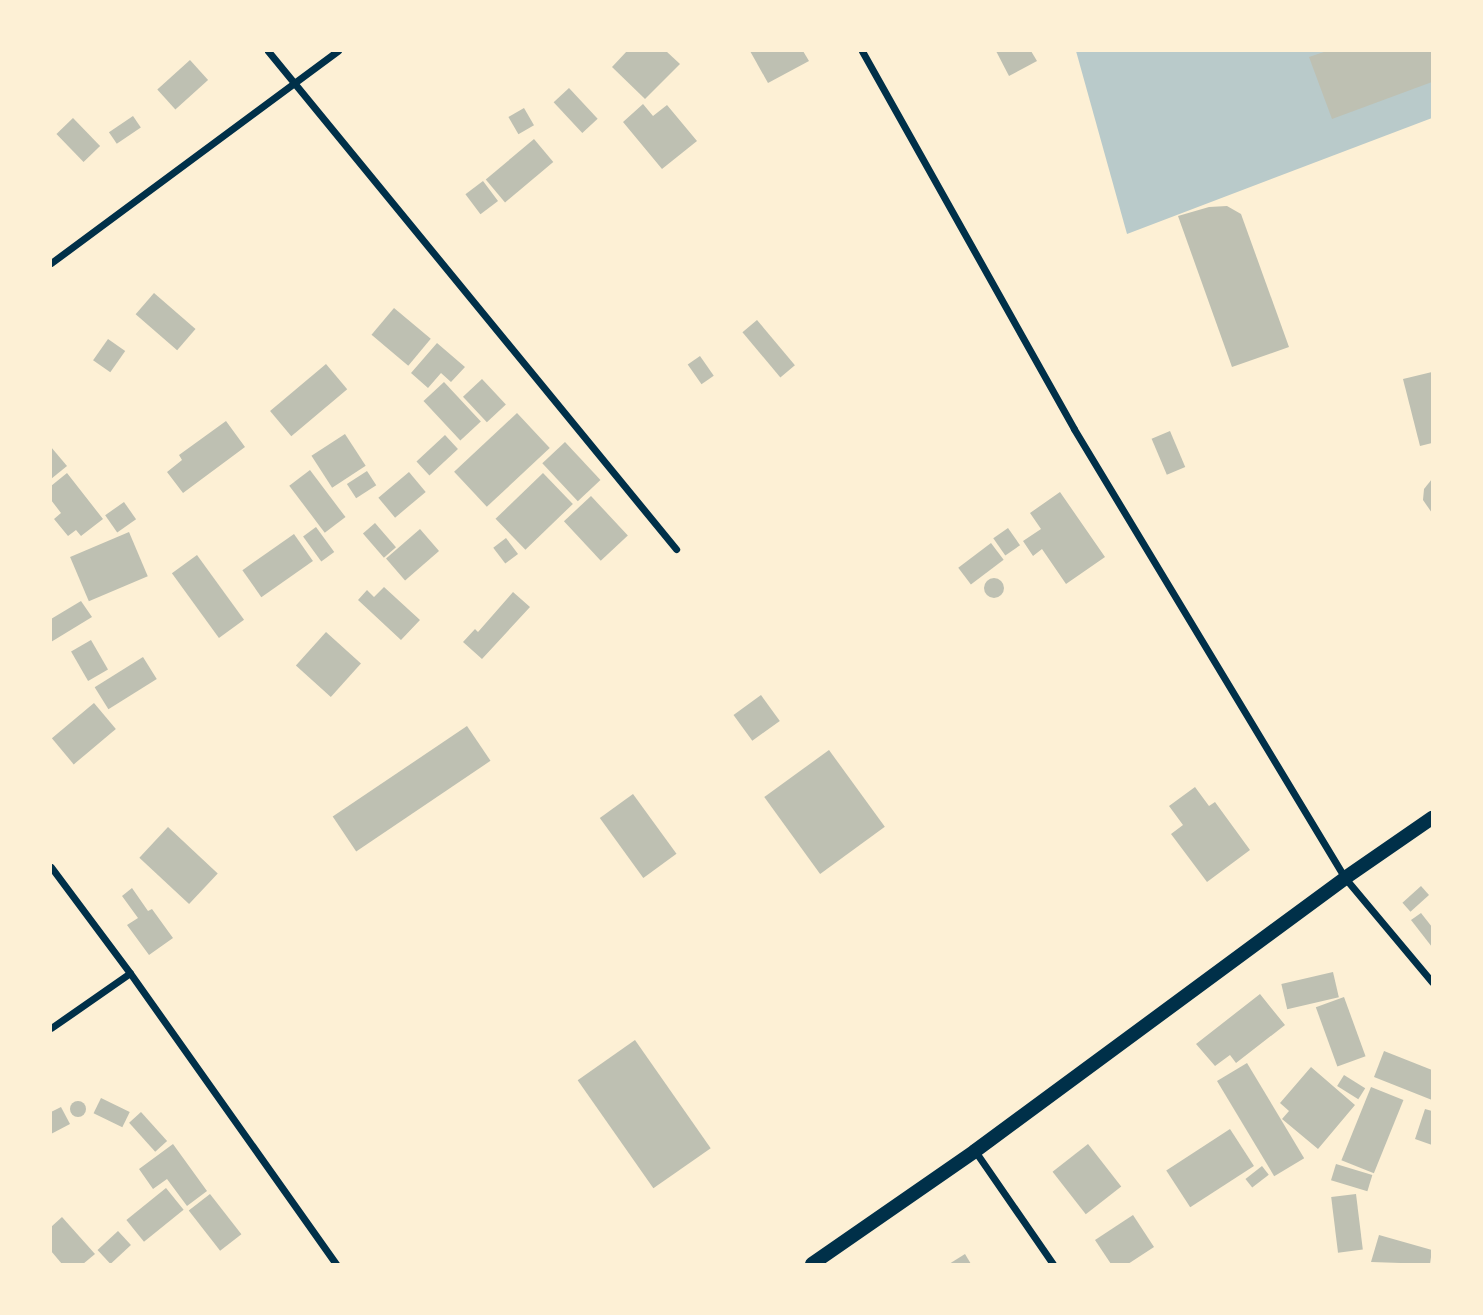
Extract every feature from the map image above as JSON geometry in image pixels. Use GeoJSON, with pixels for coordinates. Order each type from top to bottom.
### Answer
{"type":"FeatureCollection","features":[{"type":"Feature","properties":{"kind":"main road"},"geometry":{"type":"LineString","coordinates":[[812,1264],[975,1151],[1345,878],[1432,818]]}},
{"type":"Feature","properties":{"kind":"street"},"geometry":{"type":"LineString","coordinates":[[268,51],[676,549]]}},
{"type":"Feature","properties":{"kind":"street"},"geometry":{"type":"LineString","coordinates":[[51,262],[338,51]]}},
{"type":"Feature","properties":{"kind":"street"},"geometry":{"type":"LineString","coordinates":[[862,51],[1074,429],[1345,878],[1432,982]]}},
{"type":"Feature","properties":{"kind":"street"},"geometry":{"type":"LineString","coordinates":[[51,867],[130,973],[336,1264]]}},
{"type":"Feature","properties":{"kind":"street"},"geometry":{"type":"LineString","coordinates":[[51,1028],[130,973]]}},
{"type":"Feature","properties":{"kind":"street"},"geometry":{"type":"LineString","coordinates":[[975,1151],[1053,1264]]}},
{"type":"Feature","properties":{"kind":"shaded area"},"geometry":{"type":"Polygon","coordinates":[[[1076,51],[1432,51],[1432,118],[1127,234],[1076,51]]]}},
{"type":"Feature","properties":{"kind":"building"},"geometry":{"type":"Polygon","coordinates":[[[627,51],[666,51],[680,64],[645,99],[612,67],[627,51]]]}},
{"type":"Feature","properties":{"kind":"building"},"geometry":{"type":"Polygon","coordinates":[[[750,51],[803,51],[809,61],[768,83],[750,51]]]}},
{"type":"Feature","properties":{"kind":"building"},"geometry":{"type":"Polygon","coordinates":[[[996,51],[1031,51],[1037,61],[1009,76],[996,51]]]}},
{"type":"Feature","properties":{"kind":"building"},"geometry":{"type":"Polygon","coordinates":[[[1327,51],[1432,51],[1432,82],[1332,119],[1309,57],[1327,51]]]}},
{"type":"Feature","properties":{"kind":"building"},"geometry":{"type":"Polygon","coordinates":[[[190,60],[208,80],[175,110],[157,89],[190,60]]]}},
{"type":"Feature","properties":{"kind":"building"},"geometry":{"type":"Polygon","coordinates":[[[569,88],[598,119],[582,133],[554,102],[569,88]]]}},
{"type":"Feature","properties":{"kind":"building"},"geometry":{"type":"Polygon","coordinates":[[[643,104],[653,116],[667,105],[697,141],[662,169],[623,122],[643,104]]]}},
{"type":"Feature","properties":{"kind":"building"},"geometry":{"type":"Polygon","coordinates":[[[524,108],[534,125],[518,134],[508,117],[524,108]]]}},
{"type":"Feature","properties":{"kind":"building"},"geometry":{"type":"Polygon","coordinates":[[[133,116],[141,128],[117,144],[109,132],[133,116]]]}},
{"type":"Feature","properties":{"kind":"building"},"geometry":{"type":"Polygon","coordinates":[[[73,118],[100,146],[84,162],[56,134],[73,118]]]}},
{"type":"Feature","properties":{"kind":"building"},"geometry":{"type":"Polygon","coordinates":[[[534,139],[553,162],[505,202],[486,179],[534,139]]]}},
{"type":"Feature","properties":{"kind":"building"},"geometry":{"type":"Polygon","coordinates":[[[483,181],[498,201],[480,214],[465,194],[483,181]]]}},
{"type":"Feature","properties":{"kind":"building"},"geometry":{"type":"Polygon","coordinates":[[[1227,206],[1241,214],[1289,347],[1232,367],[1178,216],[1209,207],[1227,206]]]}},
{"type":"Feature","properties":{"kind":"building"},"geometry":{"type":"Polygon","coordinates":[[[154,293],[196,329],[177,350],[136,314],[154,293]]]}},
{"type":"Feature","properties":{"kind":"building"},"geometry":{"type":"Polygon","coordinates":[[[394,308],[431,339],[408,366],[372,335],[394,308]]]}},
{"type":"Feature","properties":{"kind":"building"},"geometry":{"type":"Polygon","coordinates":[[[757,320],[795,365],[780,377],[742,332],[757,320]]]}},
{"type":"Feature","properties":{"kind":"building"},"geometry":{"type":"Polygon","coordinates":[[[108,339],[125,351],[110,372],[93,360],[108,339]]]}},
{"type":"Feature","properties":{"kind":"building"},"geometry":{"type":"Polygon","coordinates":[[[437,343],[465,367],[451,382],[441,373],[428,388],[411,373],[437,343]]]}},
{"type":"Feature","properties":{"kind":"building"},"geometry":{"type":"Polygon","coordinates":[[[700,356],[714,376],[701,384],[688,365],[700,356]]]}},
{"type":"Feature","properties":{"kind":"building"},"geometry":{"type":"Polygon","coordinates":[[[326,364],[347,389],[291,436],[270,411],[326,364]]]}},
{"type":"Feature","properties":{"kind":"building"},"geometry":{"type":"Polygon","coordinates":[[[1432,372],[1432,443],[1420,446],[1403,379],[1432,372]]]}},
{"type":"Feature","properties":{"kind":"building"},"geometry":{"type":"Polygon","coordinates":[[[482,379],[506,405],[487,422],[463,397],[482,379]]]}},
{"type":"Feature","properties":{"kind":"building"},"geometry":{"type":"Polygon","coordinates":[[[444,382],[481,421],[460,441],[424,401],[444,382]]]}},
{"type":"Feature","properties":{"kind":"building"},"geometry":{"type":"Polygon","coordinates":[[[517,413],[550,448],[487,507],[454,472],[517,413]]]}},
{"type":"Feature","properties":{"kind":"building"},"geometry":{"type":"Polygon","coordinates":[[[226,421],[245,447],[183,493],[167,472],[182,460],[179,455],[226,421]]]}},
{"type":"Feature","properties":{"kind":"building"},"geometry":{"type":"Polygon","coordinates":[[[1170,431],[1185,467],[1167,475],[1152,439],[1170,431]]]}},
{"type":"Feature","properties":{"kind":"building"},"geometry":{"type":"Polygon","coordinates":[[[345,434],[366,466],[332,488],[311,456],[345,434]]]}},
{"type":"Feature","properties":{"kind":"building"},"geometry":{"type":"Polygon","coordinates":[[[445,435],[458,449],[429,475],[416,462],[445,435]]]}},
{"type":"Feature","properties":{"kind":"building"},"geometry":{"type":"Polygon","coordinates":[[[565,442],[600,480],[578,501],[542,463],[565,442]]]}},
{"type":"Feature","properties":{"kind":"building"},"geometry":{"type":"Polygon","coordinates":[[[51,447],[67,466],[51,479],[51,447]]]}},
{"type":"Feature","properties":{"kind":"building"},"geometry":{"type":"Polygon","coordinates":[[[310,470],[346,517],[325,533],[289,486],[310,470]]]}},
{"type":"Feature","properties":{"kind":"building"},"geometry":{"type":"Polygon","coordinates":[[[367,471],[376,485],[356,498],[347,484],[367,471]]]}},
{"type":"Feature","properties":{"kind":"building"},"geometry":{"type":"Polygon","coordinates":[[[409,472],[426,492],[395,518],[378,498],[409,472]]]}},
{"type":"Feature","properties":{"kind":"building"},"geometry":{"type":"Polygon","coordinates":[[[67,473],[103,519],[81,536],[76,530],[68,536],[54,519],[61,513],[51,500],[51,486],[67,473]]]}},
{"type":"Feature","properties":{"kind":"building"},"geometry":{"type":"Polygon","coordinates":[[[543,473],[573,504],[525,550],[496,519],[543,473]]]}},
{"type":"Feature","properties":{"kind":"building"},"geometry":{"type":"Polygon","coordinates":[[[1432,479],[1432,513],[1423,500],[1424,489],[1432,479]]]}},
{"type":"Feature","properties":{"kind":"building"},"geometry":{"type":"Polygon","coordinates":[[[1060,492],[1105,557],[1066,584],[1042,549],[1033,556],[1023,541],[1041,529],[1030,513],[1060,492]]]}},
{"type":"Feature","properties":{"kind":"building"},"geometry":{"type":"Polygon","coordinates":[[[591,496],[628,535],[601,561],[564,521],[591,496]]]}},
{"type":"Feature","properties":{"kind":"building"},"geometry":{"type":"Polygon","coordinates":[[[124,502],[136,519],[117,532],[105,515],[124,502]]]}},
{"type":"Feature","properties":{"kind":"building"},"geometry":{"type":"Polygon","coordinates":[[[375,523],[396,547],[384,558],[363,533],[375,523]]]}},
{"type":"Feature","properties":{"kind":"building"},"geometry":{"type":"Polygon","coordinates":[[[316,527],[334,552],[321,561],[303,536],[316,527]]]}},
{"type":"Feature","properties":{"kind":"building"},"geometry":{"type":"Polygon","coordinates":[[[1008,528],[1020,545],[1005,556],[993,538],[1008,528]]]}},
{"type":"Feature","properties":{"kind":"building"},"geometry":{"type":"Polygon","coordinates":[[[420,529],[439,551],[405,580],[386,559],[420,529]]]}},
{"type":"Feature","properties":{"kind":"building"},"geometry":{"type":"Polygon","coordinates":[[[129,532],[148,576],[89,601],[70,557],[129,532]]]}},
{"type":"Feature","properties":{"kind":"building"},"geometry":{"type":"Polygon","coordinates":[[[294,534],[313,561],[261,597],[242,570],[294,534]]]}},
{"type":"Feature","properties":{"kind":"building"},"geometry":{"type":"Polygon","coordinates":[[[506,538],[518,554],[505,564],[493,548],[506,538]]]}},
{"type":"Feature","properties":{"kind":"building"},"geometry":{"type":"Polygon","coordinates":[[[991,543],[1004,560],[971,584],[958,568],[991,543]]]}},
{"type":"Feature","properties":{"kind":"building"},"geometry":{"type":"Polygon","coordinates":[[[197,555],[244,620],[219,638],[172,573],[197,555]]]}},
{"type":"Feature","properties":{"kind":"building"},"geometry":{"type":"Polygon","coordinates":[[[990,578],[998,578],[1004,588],[998,598],[990,598],[984,592],[984,584],[990,578]]]}},
{"type":"Feature","properties":{"kind":"building"},"geometry":{"type":"Polygon","coordinates":[[[384,587],[420,620],[401,640],[358,600],[367,590],[374,597],[384,587]]]}},
{"type":"Feature","properties":{"kind":"building"},"geometry":{"type":"Polygon","coordinates":[[[513,592],[530,607],[482,659],[463,642],[475,629],[478,632],[513,592]]]}},
{"type":"Feature","properties":{"kind":"building"},"geometry":{"type":"Polygon","coordinates":[[[81,601],[92,617],[51,642],[51,619],[81,601]]]}},
{"type":"Feature","properties":{"kind":"building"},"geometry":{"type":"Polygon","coordinates":[[[326,632],[361,663],[331,697],[296,665],[326,632]]]}},
{"type":"Feature","properties":{"kind":"building"},"geometry":{"type":"Polygon","coordinates":[[[91,640],[108,669],[88,681],[71,652],[91,640]]]}},
{"type":"Feature","properties":{"kind":"building"},"geometry":{"type":"Polygon","coordinates":[[[143,657],[157,679],[108,709],[95,687],[143,657]]]}},
{"type":"Feature","properties":{"kind":"building"},"geometry":{"type":"Polygon","coordinates":[[[761,695],[780,721],[752,741],[733,715],[761,695]]]}},
{"type":"Feature","properties":{"kind":"building"},"geometry":{"type":"Polygon","coordinates":[[[94,703],[116,729],[74,764],[52,738],[94,703]]]}},
{"type":"Feature","properties":{"kind":"building"},"geometry":{"type":"Polygon","coordinates":[[[467,726],[490,761],[356,851],[333,817],[467,726]]]}},
{"type":"Feature","properties":{"kind":"building"},"geometry":{"type":"Polygon","coordinates":[[[829,750],[885,827],[820,874],[764,797],[829,750]]]}},
{"type":"Feature","properties":{"kind":"building"},"geometry":{"type":"Polygon","coordinates":[[[1195,787],[1209,806],[1215,802],[1250,850],[1207,882],[1171,834],[1183,825],[1169,806],[1195,787]]]}},
{"type":"Feature","properties":{"kind":"building"},"geometry":{"type":"Polygon","coordinates":[[[633,794],[676,854],[643,878],[600,818],[633,794]]]}},
{"type":"Feature","properties":{"kind":"building"},"geometry":{"type":"Polygon","coordinates":[[[168,827],[218,873],[189,904],[139,858],[168,827]]]}},
{"type":"Feature","properties":{"kind":"building"},"geometry":{"type":"Polygon","coordinates":[[[1421,886],[1429,895],[1410,912],[1402,903],[1421,886]]]}},
{"type":"Feature","properties":{"kind":"building"},"geometry":{"type":"Polygon","coordinates":[[[132,888],[148,911],[152,909],[173,938],[149,955],[127,925],[138,918],[122,896],[132,888]]]}},
{"type":"Feature","properties":{"kind":"building"},"geometry":{"type":"Polygon","coordinates":[[[1421,913],[1432,927],[1432,947],[1411,920],[1421,913]]]}},
{"type":"Feature","properties":{"kind":"building"},"geometry":{"type":"Polygon","coordinates":[[[1333,972],[1339,997],[1287,1009],[1281,984],[1333,972]]]}},
{"type":"Feature","properties":{"kind":"building"},"geometry":{"type":"Polygon","coordinates":[[[1260,994],[1285,1025],[1236,1063],[1230,1055],[1215,1066],[1196,1044],[1260,994]]]}},
{"type":"Feature","properties":{"kind":"building"},"geometry":{"type":"Polygon","coordinates":[[[1344,997],[1366,1056],[1337,1066],[1316,1007],[1344,997]]]}},
{"type":"Feature","properties":{"kind":"building"},"geometry":{"type":"Polygon","coordinates":[[[635,1040],[711,1148],[653,1188],[578,1080],[635,1040]]]}},
{"type":"Feature","properties":{"kind":"building"},"geometry":{"type":"Polygon","coordinates":[[[1384,1051],[1432,1070],[1432,1100],[1374,1077],[1384,1051]]]}},
{"type":"Feature","properties":{"kind":"building"},"geometry":{"type":"Polygon","coordinates":[[[1247,1063],[1304,1158],[1274,1176],[1217,1081],[1247,1063]]]}},
{"type":"Feature","properties":{"kind":"building"},"geometry":{"type":"Polygon","coordinates":[[[1311,1067],[1355,1105],[1318,1149],[1282,1119],[1289,1111],[1280,1103],[1311,1067]]]}},
{"type":"Feature","properties":{"kind":"building"},"geometry":{"type":"Polygon","coordinates":[[[1344,1075],[1365,1088],[1358,1099],[1337,1086],[1344,1075]]]}},
{"type":"Feature","properties":{"kind":"building"},"geometry":{"type":"Polygon","coordinates":[[[1371,1087],[1403,1100],[1374,1173],[1341,1160],[1371,1087]]]}},
{"type":"Feature","properties":{"kind":"building"},"geometry":{"type":"Polygon","coordinates":[[[101,1098],[130,1112],[122,1127],[94,1113],[101,1098]]]}},
{"type":"Feature","properties":{"kind":"building"},"geometry":{"type":"Polygon","coordinates":[[[78,1101],[84,1103],[84,1115],[78,1117],[72,1115],[70,1109],[72,1103],[78,1101]]]}},
{"type":"Feature","properties":{"kind":"building"},"geometry":{"type":"Polygon","coordinates":[[[61,1107],[70,1124],[51,1134],[51,1112],[61,1107]]]}},
{"type":"Feature","properties":{"kind":"building"},"geometry":{"type":"Polygon","coordinates":[[[1425,1109],[1432,1111],[1432,1145],[1415,1139],[1425,1109]]]}},
{"type":"Feature","properties":{"kind":"building"},"geometry":{"type":"Polygon","coordinates":[[[141,1112],[167,1141],[155,1152],[129,1123],[141,1112]]]}},
{"type":"Feature","properties":{"kind":"building"},"geometry":{"type":"Polygon","coordinates":[[[1230,1129],[1254,1166],[1190,1207],[1166,1170],[1230,1129]]]}},
{"type":"Feature","properties":{"kind":"building"},"geometry":{"type":"Polygon","coordinates":[[[173,1144],[207,1191],[187,1206],[167,1179],[153,1189],[139,1169],[173,1144]]]}},
{"type":"Feature","properties":{"kind":"building"},"geometry":{"type":"Polygon","coordinates":[[[1088,1144],[1121,1187],[1086,1214],[1053,1172],[1088,1144]]]}},
{"type":"Feature","properties":{"kind":"building"},"geometry":{"type":"Polygon","coordinates":[[[1336,1164],[1372,1175],[1367,1191],[1331,1180],[1336,1164]]]}},
{"type":"Feature","properties":{"kind":"building"},"geometry":{"type":"Polygon","coordinates":[[[1262,1166],[1269,1175],[1252,1188],[1245,1179],[1262,1166]]]}},
{"type":"Feature","properties":{"kind":"building"},"geometry":{"type":"Polygon","coordinates":[[[166,1188],[184,1210],[144,1242],[126,1220],[166,1188]]]}},
{"type":"Feature","properties":{"kind":"building"},"geometry":{"type":"Polygon","coordinates":[[[210,1194],[241,1234],[220,1251],[189,1211],[210,1194]]]}},
{"type":"Feature","properties":{"kind":"building"},"geometry":{"type":"Polygon","coordinates":[[[1356,1194],[1363,1250],[1338,1253],[1331,1197],[1356,1194]]]}},
{"type":"Feature","properties":{"kind":"building"},"geometry":{"type":"Polygon","coordinates":[[[1133,1215],[1154,1247],[1128,1264],[1111,1264],[1095,1240],[1133,1215]]]}},
{"type":"Feature","properties":{"kind":"building"},"geometry":{"type":"Polygon","coordinates":[[[62,1217],[95,1254],[83,1264],[62,1264],[51,1251],[51,1227],[62,1217]]]}},
{"type":"Feature","properties":{"kind":"building"},"geometry":{"type":"Polygon","coordinates":[[[118,1231],[131,1245],[110,1264],[98,1250],[118,1231]]]}},
{"type":"Feature","properties":{"kind":"building"},"geometry":{"type":"Polygon","coordinates":[[[1379,1235],[1432,1250],[1430,1264],[1371,1262],[1379,1235]]]}},
{"type":"Feature","properties":{"kind":"building"},"geometry":{"type":"Polygon","coordinates":[[[965,1254],[971,1264],[949,1264],[965,1254]]]}}]}
